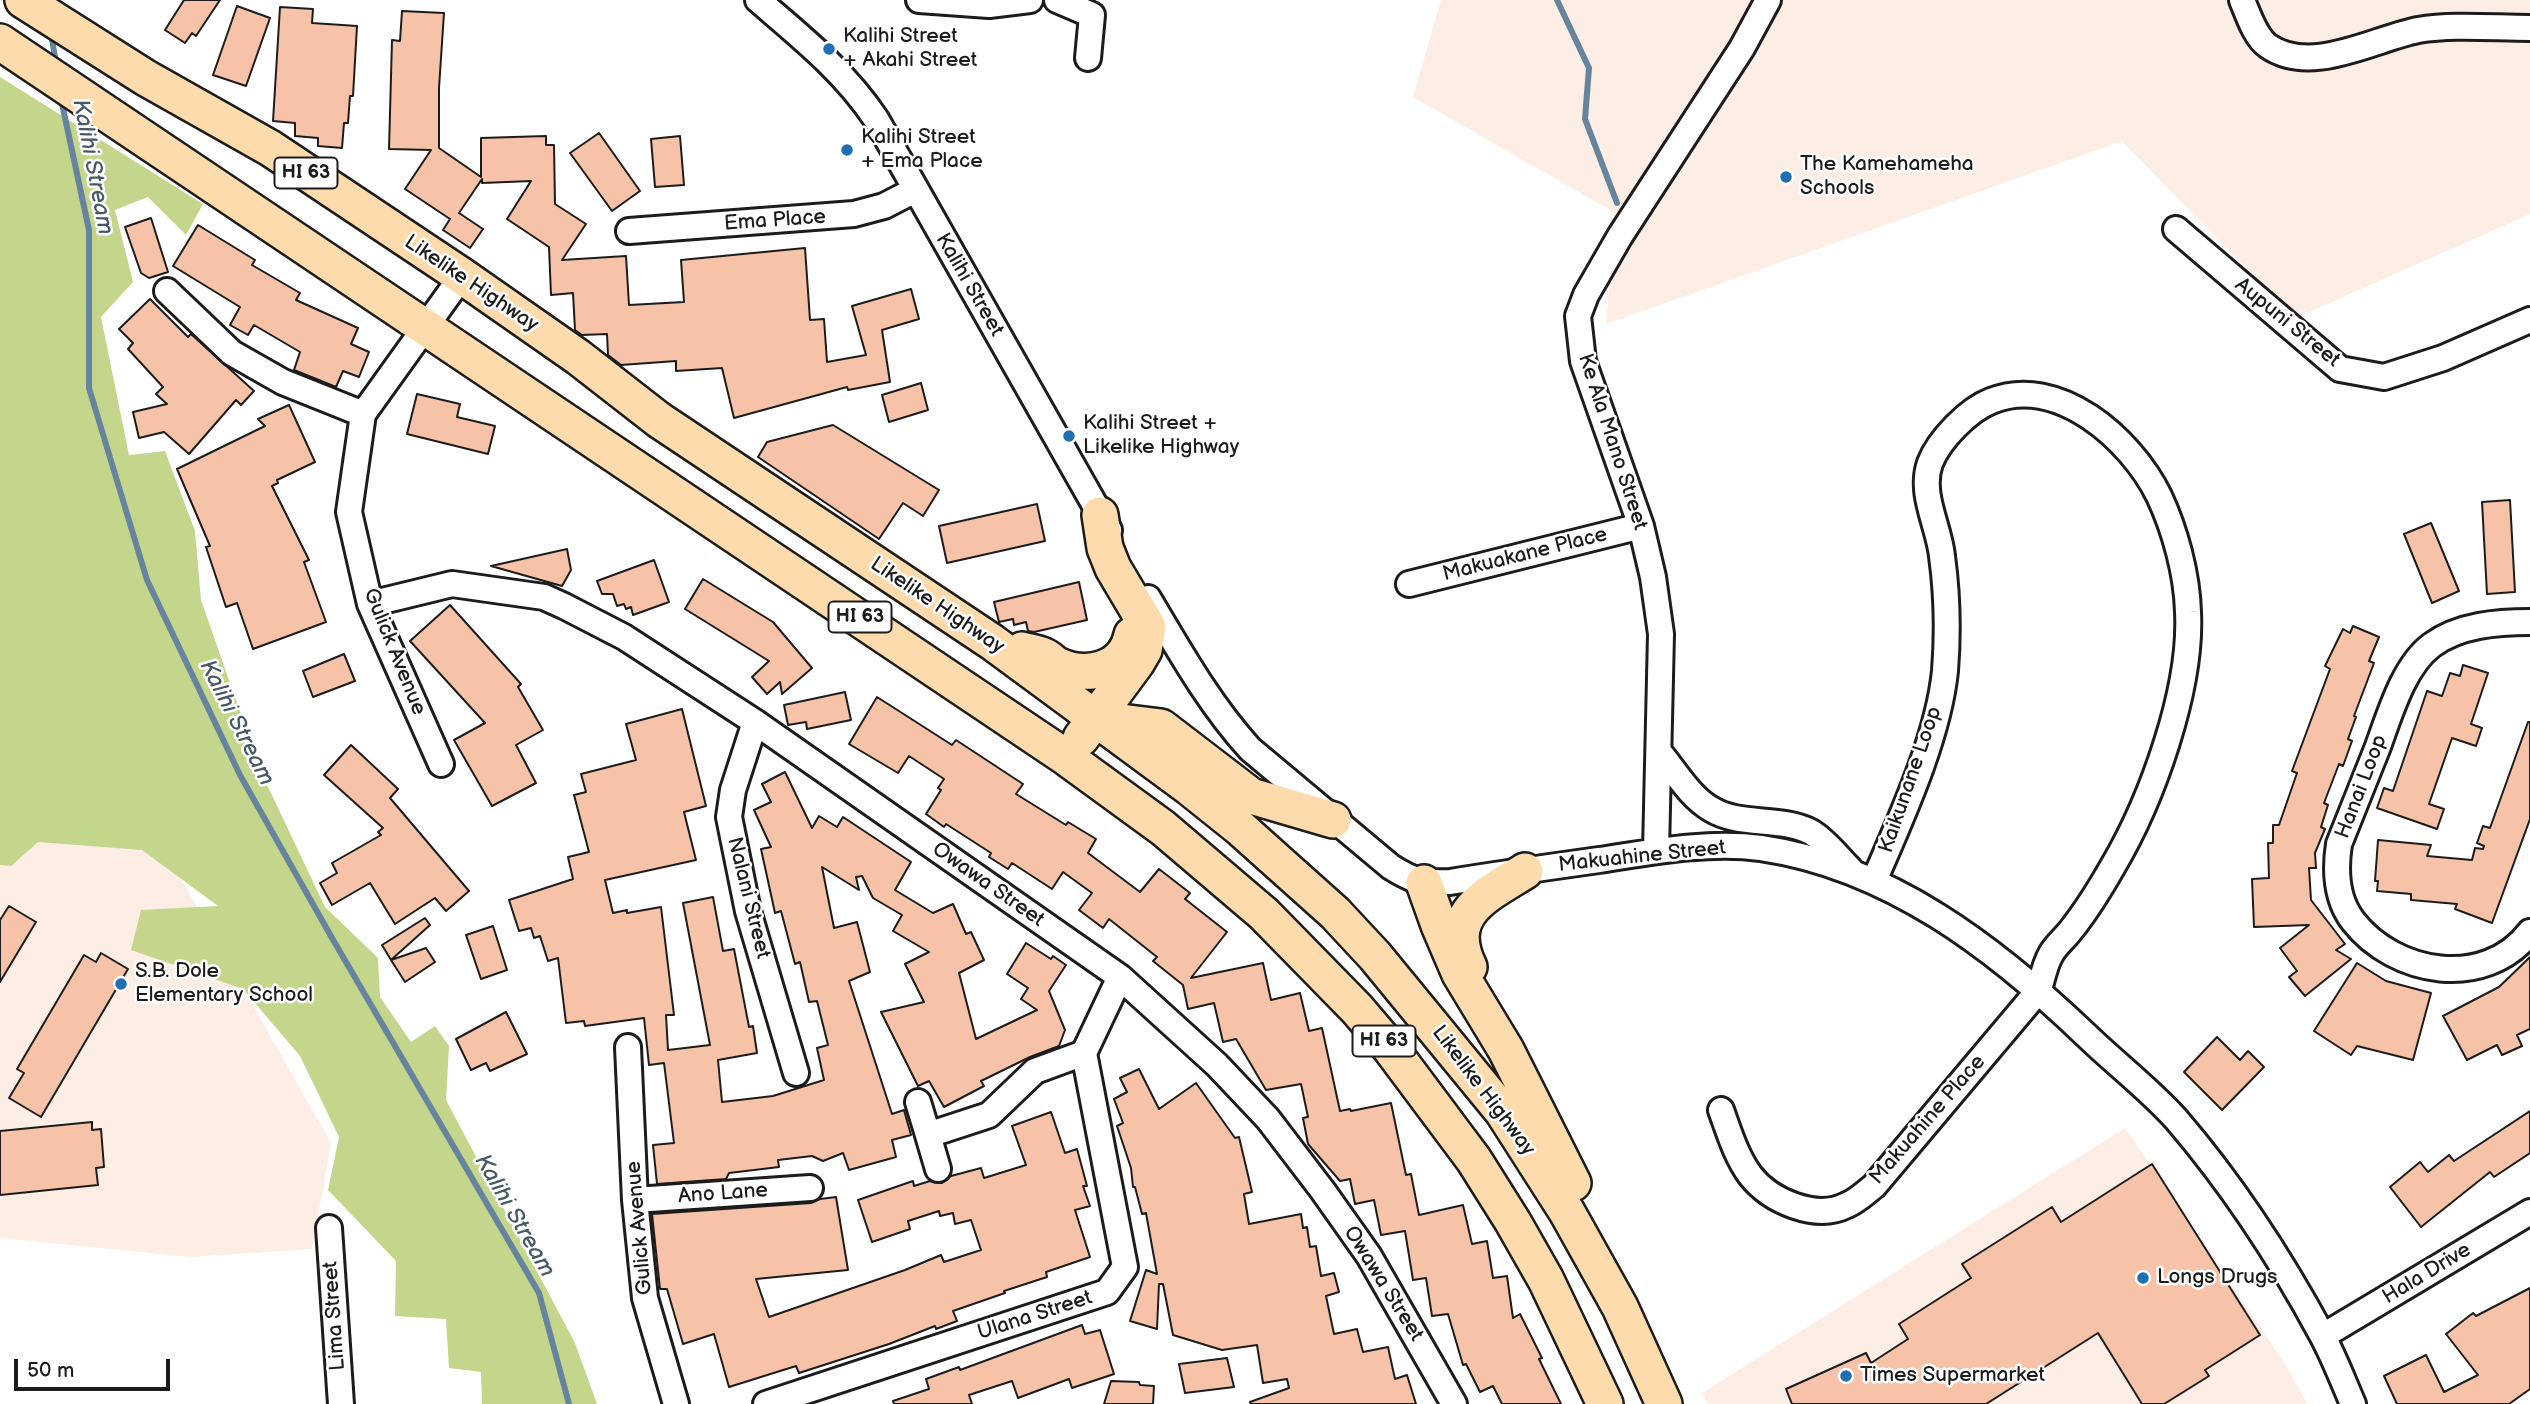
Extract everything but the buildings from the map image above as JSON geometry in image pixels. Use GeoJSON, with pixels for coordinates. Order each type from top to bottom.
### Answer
{"type":"FeatureCollection","features":[{"type":"Feature","properties":{"kind":"highway","name":"Likelike Highway"},"geometry":{"type":"LineString","coordinates":[[23,0],[146,78],[270,148],[461,276],[578,357],[659,420],[992,642],[1240,828],[1335,913],[1375,956],[1503,1112],[1567,1212],[1620,1307],[1664,1404]]}},
{"type":"Feature","properties":{"kind":"highway","name":"HI 63"},"geometry":{"type":"LineString","coordinates":[[0,43],[1067,758],[1163,828],[1264,914],[1357,1009],[1391,1049],[1467,1149],[1513,1222],[1546,1280],[1605,1404]]}},
{"type":"Feature","properties":{"kind":"highway"},"geometry":{"type":"LineString","coordinates":[[992,642],[1044,656],[1057,665],[1073,670],[1097,671],[1117,662],[1125,653],[1133,637],[1105,548],[1100,515]]}},
{"type":"Feature","properties":{"kind":"highway"},"geometry":{"type":"LineString","coordinates":[[1067,758],[1127,676],[1144,650],[1147,639],[1148,626],[1113,568]]}},
{"type":"Feature","properties":{"kind":"highway"},"geometry":{"type":"LineString","coordinates":[[1094,719],[1161,727],[1251,796],[1333,820]]}},
{"type":"Feature","properties":{"kind":"highway"},"geometry":{"type":"LineString","coordinates":[[1506,1050],[1499,1026],[1464,956],[1461,933],[1468,913],[1480,899],[1525,871]]}},
{"type":"Feature","properties":{"kind":"highway"},"geometry":{"type":"LineString","coordinates":[[1424,883],[1460,974],[1506,1050],[1610,1259],[1620,1307]]}},
{"type":"Feature","properties":{"kind":"street","name":"Kalihi Street"},"geometry":{"type":"LineString","coordinates":[[758,0],[822,55],[851,84],[876,118],[1182,656],[1236,733],[1266,764],[1333,820]]}},
{"type":"Feature","properties":{"kind":"street"},"geometry":{"type":"LineString","coordinates":[[919,0],[989,5],[1030,0]]}},
{"type":"Feature","properties":{"kind":"street"},"geometry":{"type":"LineString","coordinates":[[1057,0],[1092,15],[1088,58]]}},
{"type":"Feature","properties":{"kind":"street","name":"Ke Ala Mano Street"},"geometry":{"type":"LineString","coordinates":[[1656,851],[1661,634],[1653,577],[1641,526],[1583,361],[1578,316],[1586,295],[1620,236],[1742,48],[1768,0]]}},
{"type":"Feature","properties":{"kind":"street"},"geometry":{"type":"LineString","coordinates":[[2242,0],[2251,22],[2267,46],[2299,58],[2337,55],[2418,30],[2452,27],[2530,28]]}},
{"type":"Feature","properties":{"kind":"street","name":"Ema Place"},"geometry":{"type":"LineString","coordinates":[[629,231],[854,214],[884,206],[915,190]]}},
{"type":"Feature","properties":{"kind":"street","name":"Aupuni Street"},"geometry":{"type":"LineString","coordinates":[[2176,229],[2340,369],[2384,377],[2443,358],[2530,320]]}},
{"type":"Feature","properties":{"kind":"street","name":"Gulick Avenue"},"geometry":{"type":"LineString","coordinates":[[441,764],[370,604],[349,512],[363,414],[461,276]]}},
{"type":"Feature","properties":{"kind":"street"},"geometry":{"type":"LineString","coordinates":[[167,291],[232,353],[283,382],[363,414]]}},
{"type":"Feature","properties":{"kind":"street","name":"Kaikunane Loop"},"geometry":{"type":"LineString","coordinates":[[1865,878],[1924,755],[1945,671],[1946,606],[1940,538],[1926,494],[1930,463],[1941,445],[1967,415],[1980,406],[1998,398],[2033,394],[2063,401],[2103,426],[2142,470],[2158,494],[2176,543],[2189,612],[2180,690],[2165,751],[2115,864],[2073,928],[2050,955],[2039,990]]}},
{"type":"Feature","properties":{"kind":"street","name":"Makuakane Place"},"geometry":{"type":"LineString","coordinates":[[1409,584],[1641,526]]}},
{"type":"Feature","properties":{"kind":"street","name":"Owawa Street"},"geometry":{"type":"LineString","coordinates":[[370,604],[452,584],[544,597],[624,637],[754,722],[1120,977],[1217,1065],[1268,1119],[1369,1256],[1454,1404]]}},
{"type":"Feature","properties":{"kind":"street","name":"Hanai Loop"},"geometry":{"type":"LineString","coordinates":[[2530,622],[2504,622],[2451,634],[2430,646],[2414,665],[2401,689],[2343,835],[2336,863],[2343,901],[2352,920],[2387,951],[2409,963],[2465,970],[2497,958],[2514,948],[2530,932]]}},
{"type":"Feature","properties":{"kind":"street","name":"Nalani Street"},"geometry":{"type":"LineString","coordinates":[[754,722],[733,790],[729,817],[748,911],[796,1073]]}},
{"type":"Feature","properties":{"kind":"street"},"geometry":{"type":"LineString","coordinates":[[1660,753],[1696,797],[1711,810],[1731,817],[1800,828],[1814,834],[1865,878]]}},
{"type":"Feature","properties":{"kind":"street"},"geometry":{"type":"LineString","coordinates":[[1333,820],[1391,867],[1424,883]]}},
{"type":"Feature","properties":{"kind":"street","name":"Makuahine Street"},"geometry":{"type":"LineString","coordinates":[[1424,883],[1656,851],[1712,846],[1762,848],[1814,860],[1865,878],[1912,900],[1950,922],[2039,990],[2174,1117],[2224,1180],[2259,1231],[2323,1336],[2353,1404]]}},
{"type":"Feature","properties":{"kind":"street"},"geometry":{"type":"LineString","coordinates":[[928,1135],[989,1115],[1035,1071],[1084,1053],[1120,977]]}},
{"type":"Feature","properties":{"kind":"street","name":"Makuahine Place"},"geometry":{"type":"LineString","coordinates":[[1721,1110],[1739,1156],[1760,1186],[1774,1196],[1803,1208],[1825,1210],[1846,1206],[1874,1186],[2039,990]]}},
{"type":"Feature","properties":{"kind":"street","name":"Gulick Avenue"},"geometry":{"type":"LineString","coordinates":[[628,1047],[635,1200],[645,1298],[676,1404]]}},
{"type":"Feature","properties":{"kind":"street","name":"Ulana Street"},"geometry":{"type":"LineString","coordinates":[[766,1404],[1107,1292],[1125,1267],[1084,1053]]}},
{"type":"Feature","properties":{"kind":"street"},"geometry":{"type":"LineString","coordinates":[[918,1102],[938,1169]]}},
{"type":"Feature","properties":{"kind":"street","name":"Ano Lane"},"geometry":{"type":"LineString","coordinates":[[635,1200],[810,1188]]}},
{"type":"Feature","properties":{"kind":"street","name":"Hala Drive"},"geometry":{"type":"LineString","coordinates":[[2323,1336],[2530,1212]]}},
{"type":"Feature","properties":{"kind":"street","name":"Lima Street"},"geometry":{"type":"LineString","coordinates":[[329,1228],[341,1404]]}},
{"type":"Feature","properties":{"kind":"shaded area","name":"The Kamehameha Schools"},"geometry":{"type":"Polygon","coordinates":[[[1441,0],[2530,0],[2530,214],[2295,318],[2122,141],[1606,324],[1610,278],[1640,227],[1413,97],[1441,0]]]}},
{"type":"Feature","properties":{"kind":"shaded area","name":"S.B. Dole Elementary School"},"geometry":{"type":"Polygon","coordinates":[[[146,817],[331,1143],[312,1249],[191,1257],[0,1238],[0,826],[146,817]]]}},
{"type":"Feature","properties":{"kind":"shaded area"},"geometry":{"type":"Polygon","coordinates":[[[2125,1128],[2287,1367],[2307,1404],[1708,1404],[1702,1393],[2125,1128]]]}},
{"type":"Feature","properties":{"kind":"green space"},"geometry":{"type":"Polygon","coordinates":[[[0,77],[203,204],[186,235],[148,197],[115,210],[133,282],[101,317],[129,455],[165,451],[195,531],[201,600],[261,772],[325,907],[378,958],[380,997],[411,1042],[435,1026],[449,1046],[446,1100],[575,1343],[597,1404],[482,1404],[481,1372],[449,1368],[446,1319],[395,1316],[396,1261],[328,1190],[339,1137],[300,1056],[243,989],[131,950],[141,910],[218,906],[142,850],[38,842],[11,866],[0,865],[0,77]]]}},
{"type":"Feature","properties":{"kind":"waterway"},"geometry":{"type":"LineString","coordinates":[[1557,0],[1589,68],[1585,119],[1617,203]]}},
{"type":"Feature","properties":{"kind":"waterway","name":"Kalihi Stream"},"geometry":{"type":"LineString","coordinates":[[51,33],[56,64]]}},
{"type":"Feature","properties":{"kind":"waterway","name":"Kalihi Stream"},"geometry":{"type":"LineString","coordinates":[[61,99],[89,230],[89,388],[147,580],[240,775],[539,1293],[569,1404]]}},
{"type":"Feature","properties":{"kind":"place","name":"Kalihi Street + Akahi Street"},"geometry":{"type":"Point","coordinates":[829,49]}},
{"type":"Feature","properties":{"kind":"place","name":"Kalihi Street + Ema Place"},"geometry":{"type":"Point","coordinates":[847,150]}},
{"type":"Feature","properties":{"kind":"place","name":"The Kamehameha Schools"},"geometry":{"type":"Point","coordinates":[1786,177]}},
{"type":"Feature","properties":{"kind":"place","name":"Kalihi Street + Likelike Highway"},"geometry":{"type":"Point","coordinates":[1069,436]}},
{"type":"Feature","properties":{"kind":"place","name":"S.B. Dole Elementary School"},"geometry":{"type":"Point","coordinates":[121,984]}},
{"type":"Feature","properties":{"kind":"place","name":"Longs Drugs"},"geometry":{"type":"Point","coordinates":[2143,1278]}},
{"type":"Feature","properties":{"kind":"place","name":"Times Supermarket"},"geometry":{"type":"Point","coordinates":[1846,1376]}}]}
